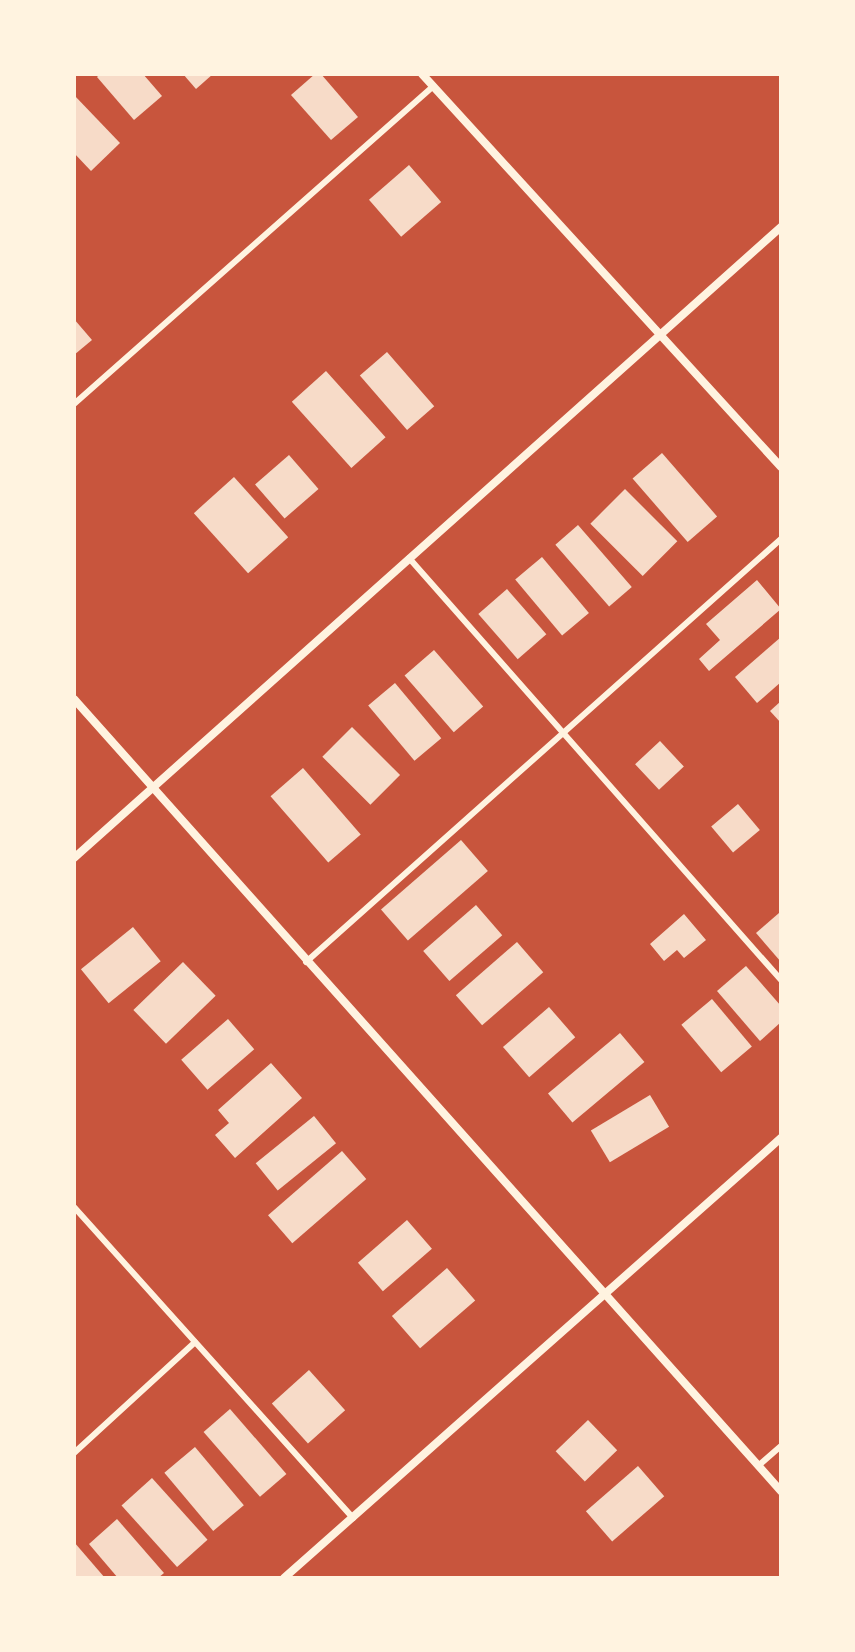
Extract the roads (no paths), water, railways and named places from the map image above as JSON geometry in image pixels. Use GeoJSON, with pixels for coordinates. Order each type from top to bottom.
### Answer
{"type":"FeatureCollection","features":[{"type":"Feature","properties":{"kind":"street"},"geometry":{"type":"LineString","coordinates":[[422,74],[781,467]]}},
{"type":"Feature","properties":{"kind":"street"},"geometry":{"type":"LineString","coordinates":[[74,858],[781,227]]}},
{"type":"Feature","properties":{"kind":"street"},"geometry":{"type":"LineString","coordinates":[[74,699],[151,789],[781,1491]]}},
{"type":"Feature","properties":{"kind":"street"},"geometry":{"type":"LineString","coordinates":[[284,1578],[781,1138]]}},
{"type":"Feature","properties":{"kind":"lane"},"geometry":{"type":"LineString","coordinates":[[74,404],[433,86]]}},
{"type":"Feature","properties":{"kind":"lane"},"geometry":{"type":"LineString","coordinates":[[306,962],[781,539]]}},
{"type":"Feature","properties":{"kind":"lane"},"geometry":{"type":"LineString","coordinates":[[409,558],[561,735],[781,980]]}},
{"type":"Feature","properties":{"kind":"lane"},"geometry":{"type":"LineString","coordinates":[[74,1207],[353,1518]]}},
{"type":"Feature","properties":{"kind":"lane"},"geometry":{"type":"LineString","coordinates":[[74,1453],[195,1342]]}},
{"type":"Feature","properties":{"kind":"lane"},"geometry":{"type":"LineString","coordinates":[[758,1466],[781,1446]]}}]}
